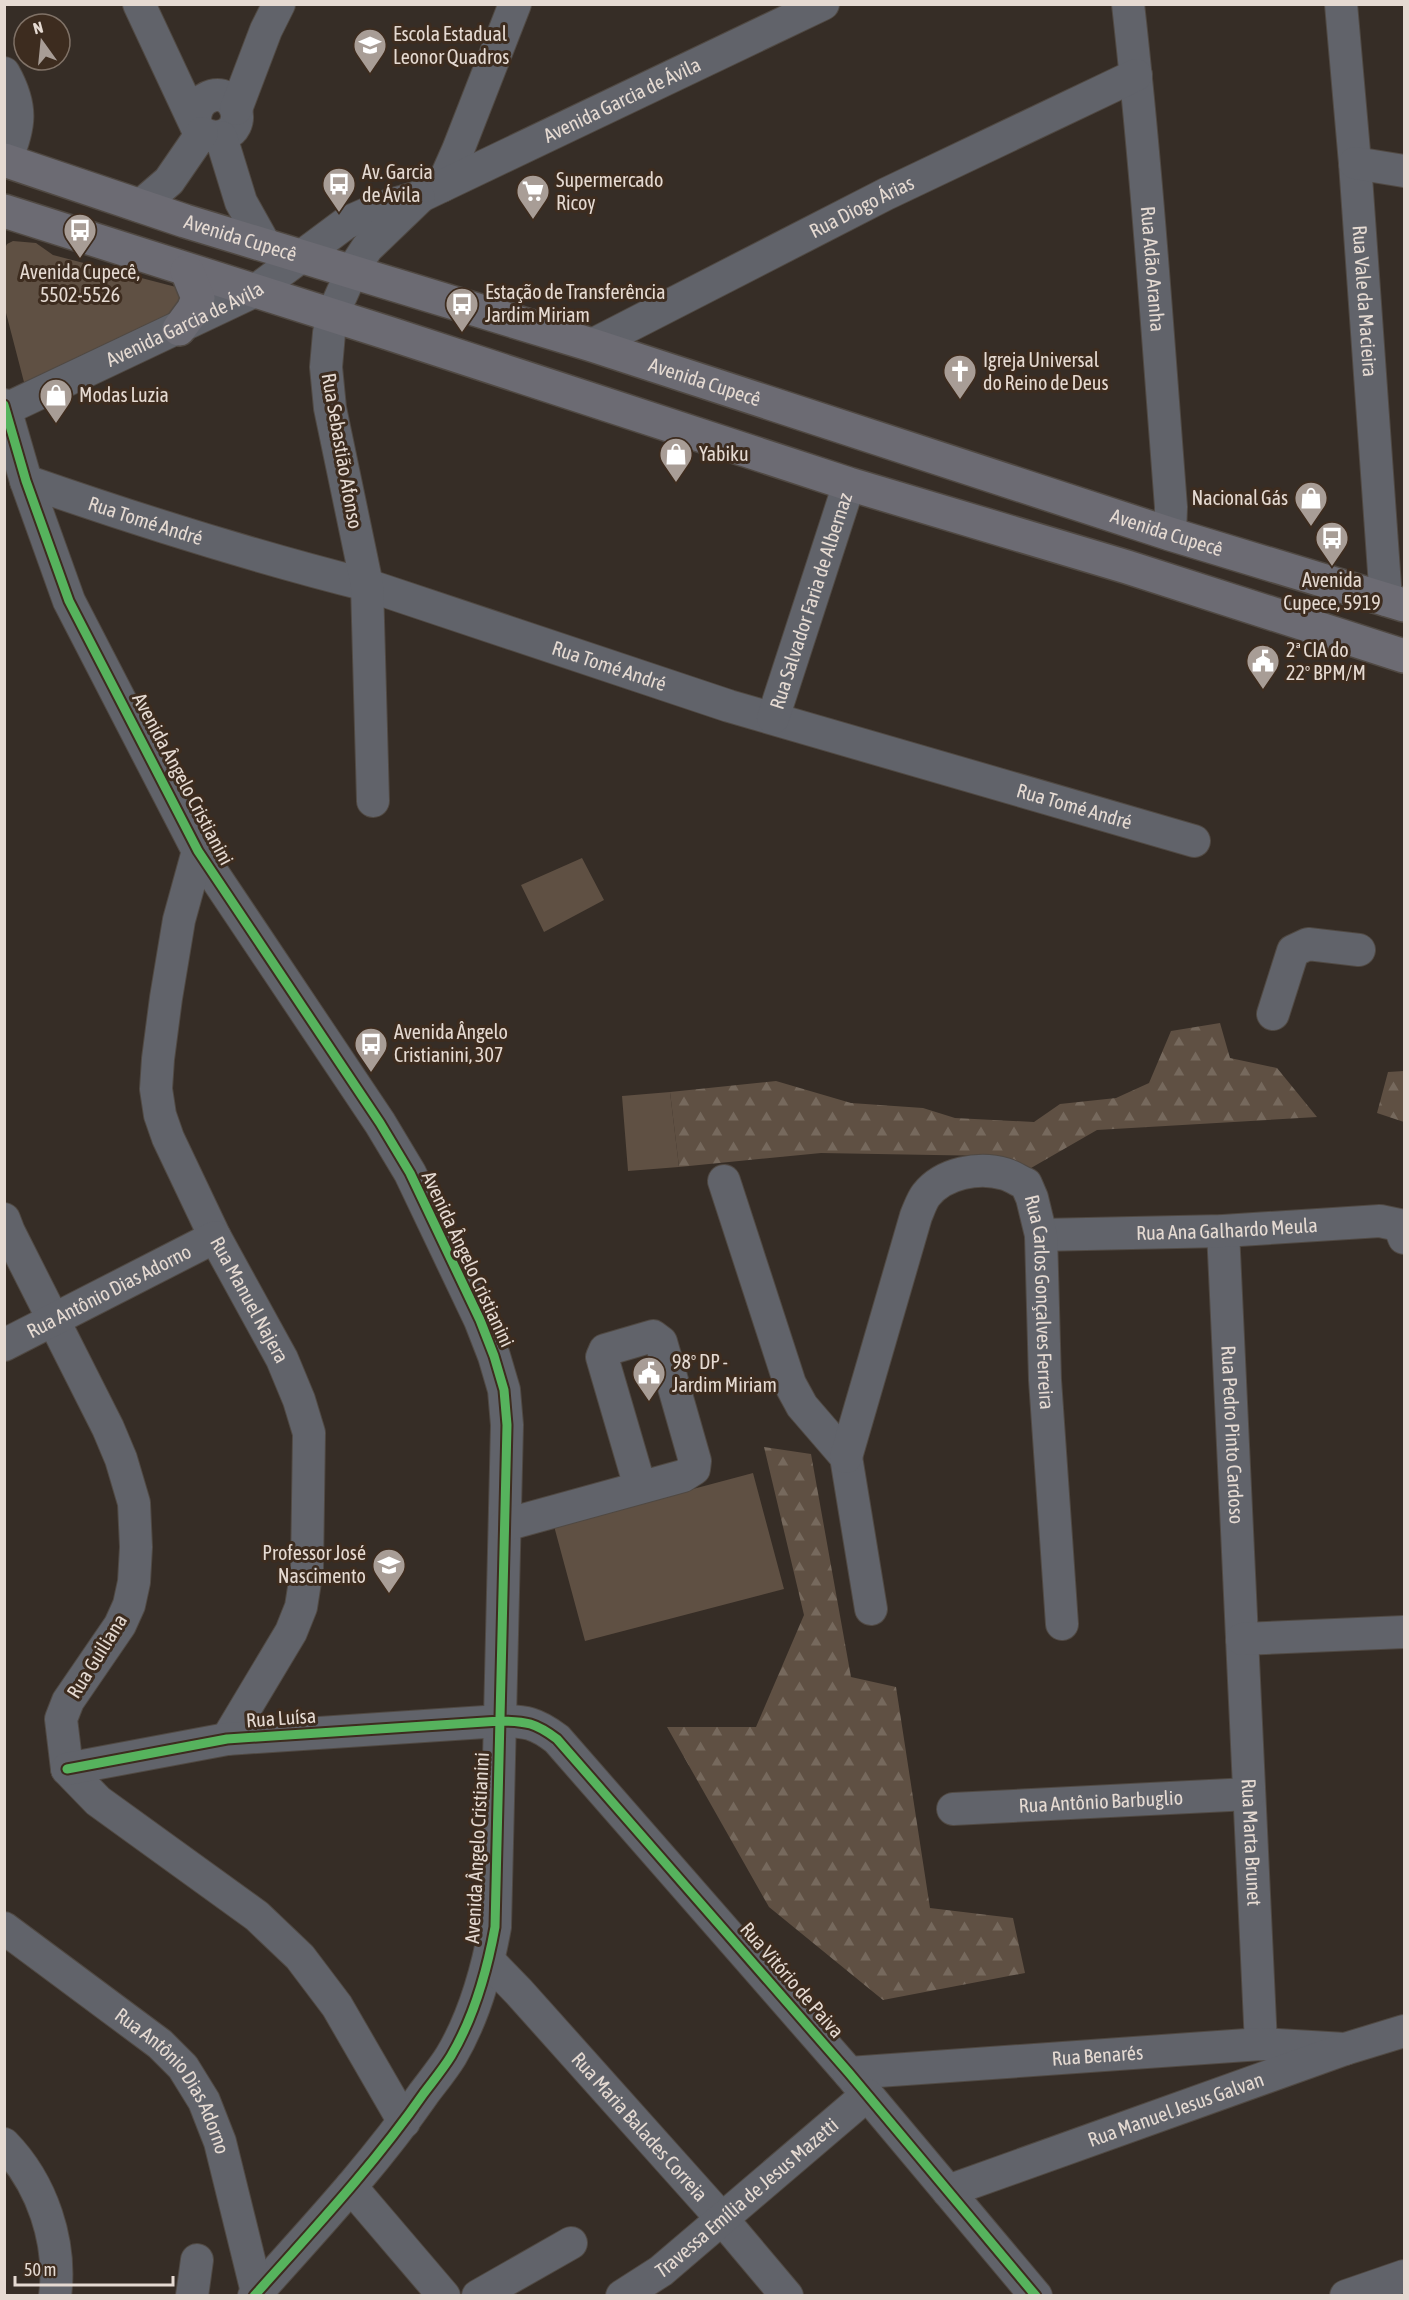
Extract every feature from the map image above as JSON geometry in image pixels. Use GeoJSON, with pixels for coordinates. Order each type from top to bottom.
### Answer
{"type":"FeatureCollection","features":[{"type":"Feature","properties":{"kind":"main road","name":"Avenida Cupecê"},"geometry":{"type":"LineString","coordinates":[[5,160],[140,206],[592,345],[1170,534],[1395,602]]}},
{"type":"Feature","properties":{"kind":"main road"},"geometry":{"type":"LineString","coordinates":[[14,222],[255,291],[849,484],[1126,567],[1404,656]]}},
{"type":"Feature","properties":{"kind":"main road"},"geometry":{"type":"LineString","coordinates":[[178,329],[193,310],[198,298],[187,271]]}},
{"type":"Feature","properties":{"kind":"street"},"geometry":{"type":"LineString","coordinates":[[139,4],[163,52],[213,115],[241,202],[265,244]]}},
{"type":"Feature","properties":{"kind":"street"},"geometry":{"type":"LineString","coordinates":[[431,191],[458,150],[515,4]]}},
{"type":"Feature","properties":{"kind":"street","name":"Avenida Garcia de Ávila"},"geometry":{"type":"LineString","coordinates":[[5,408],[255,291],[346,224],[380,208],[431,191],[823,4]]}},
{"type":"Feature","properties":{"kind":"street","name":"Rua Adão Aranha"},"geometry":{"type":"LineString","coordinates":[[1128,4],[1136,75],[1171,507],[1170,534]]}},
{"type":"Feature","properties":{"kind":"street","name":"Rua Vale da Macieira"},"geometry":{"type":"LineString","coordinates":[[1341,4],[1395,602]]}},
{"type":"Feature","properties":{"kind":"street"},"geometry":{"type":"LineString","coordinates":[[140,206],[169,181],[213,115],[272,17]]}},
{"type":"Feature","properties":{"kind":"street"},"geometry":{"type":"LineString","coordinates":[[4,73],[16,100],[18,120],[16,135],[5,160]]}},
{"type":"Feature","properties":{"kind":"street","name":"Rua Diogo Árias"},"geometry":{"type":"LineString","coordinates":[[592,345],[886,194],[1136,75]]}},
{"type":"Feature","properties":{"kind":"street"},"geometry":{"type":"LineString","coordinates":[[1355,163],[1404,171]]}},
{"type":"Feature","properties":{"kind":"street","name":"Avenida Garcia de Ávila"},"geometry":{"type":"LineString","coordinates":[[332,316],[352,271],[368,248],[431,191]]}},
{"type":"Feature","properties":{"kind":"street","name":"Rua Sebastião Afonso"},"geometry":{"type":"LineString","coordinates":[[332,316],[326,367],[330,408],[367,585],[373,801]]}},
{"type":"Feature","properties":{"kind":"street","name":"Avenida Ângelo Cristianini"},"geometry":{"type":"LineString","coordinates":[[5,408],[26,481],[69,602],[198,851],[380,1123],[410,1173],[480,1320],[504,1390],[507,1425],[506,1525],[495,1927],[489,1961],[471,2012],[451,2055],[404,2122],[351,2187],[255,2294]]}},
{"type":"Feature","properties":{"kind":"street","name":"Rua Tomé André"},"geometry":{"type":"LineString","coordinates":[[26,481],[127,516],[312,572],[367,585],[708,699],[1194,841]]}},
{"type":"Feature","properties":{"kind":"street","name":"Rua Salvador Faria de Albernaz"},"geometry":{"type":"LineString","coordinates":[[773,718],[849,484]]}},
{"type":"Feature","properties":{"kind":"street","name":"Rua Manuel Najera"},"geometry":{"type":"LineString","coordinates":[[198,851],[179,920],[166,998],[156,1089],[160,1115],[168,1138],[215,1237],[282,1359],[299,1400],[309,1433],[307,1569],[301,1607],[291,1632],[227,1740]]}},
{"type":"Feature","properties":{"kind":"street"},"geometry":{"type":"LineString","coordinates":[[1274,1014],[1293,951],[1308,944],[1359,950]]}},
{"type":"Feature","properties":{"kind":"street","name":"Rua Carlos Gonçalves Ferreira"},"geometry":{"type":"LineString","coordinates":[[846,1456],[916,1216],[926,1195],[940,1183],[959,1174],[982,1171],[1005,1174],[1026,1184],[1032,1198],[1041,1235],[1041,1309],[1062,1624]]}},
{"type":"Feature","properties":{"kind":"street"},"geometry":{"type":"LineString","coordinates":[[724,1181],[790,1384],[802,1406],[846,1456],[871,1609]]}},
{"type":"Feature","properties":{"kind":"street","name":"Rua Guiliana"},"geometry":{"type":"LineString","coordinates":[[4,1219],[108,1428],[122,1459],[134,1503],[136,1546],[134,1582],[129,1605],[120,1625],[68,1701],[61,1719],[67,1769]]}},
{"type":"Feature","properties":{"kind":"street","name":"Rua Ana Galhardo Meula"},"geometry":{"type":"LineString","coordinates":[[1041,1235],[1223,1231],[1380,1221],[1399,1225],[1404,1238]]}},
{"type":"Feature","properties":{"kind":"street","name":"Rua Pedro Pinto Cardoso"},"geometry":{"type":"LineString","coordinates":[[1223,1231],[1242,1640]]}},
{"type":"Feature","properties":{"kind":"street","name":"Rua Antônio Dias Adorno"},"geometry":{"type":"LineString","coordinates":[[4,1345],[215,1237]]}},
{"type":"Feature","properties":{"kind":"street"},"geometry":{"type":"LineString","coordinates":[[506,1525],[640,1487]]}},
{"type":"Feature","properties":{"kind":"street"},"geometry":{"type":"LineString","coordinates":[[1242,1640],[1404,1632]]}},
{"type":"Feature","properties":{"kind":"street","name":"Rua Marta Brunet"},"geometry":{"type":"LineString","coordinates":[[1242,1640],[1261,2044]]}},
{"type":"Feature","properties":{"kind":"street","name":"Rua Luísa"},"geometry":{"type":"LineString","coordinates":[[67,1769],[227,1740],[500,1721]]}},
{"type":"Feature","properties":{"kind":"street","name":"Rua Vitório de Paiva"},"geometry":{"type":"LineString","coordinates":[[500,1721],[523,1721],[541,1727],[558,1739],[858,2084],[1036,2295]]}},
{"type":"Feature","properties":{"kind":"street"},"geometry":{"type":"LineString","coordinates":[[67,1769],[98,1801],[257,1916],[300,1957],[337,2006],[404,2122]]}},
{"type":"Feature","properties":{"kind":"street","name":"Rua Antônio Barbuglio"},"geometry":{"type":"LineString","coordinates":[[953,1809],[1250,1794]]}},
{"type":"Feature","properties":{"kind":"street","name":"Rua Antônio Dias Adorno"},"geometry":{"type":"LineString","coordinates":[[4,1928],[160,2044],[183,2067],[204,2101],[220,2142],[255,2294]]}},
{"type":"Feature","properties":{"kind":"street","name":"Rua Maria Balades Correia"},"geometry":{"type":"LineString","coordinates":[[489,1961],[723,2220],[787,2295]]}},
{"type":"Feature","properties":{"kind":"street","name":"Rua Manuel Jesus Galvan"},"geometry":{"type":"LineString","coordinates":[[948,2191],[1345,2049],[1404,2031]]}},
{"type":"Feature","properties":{"kind":"street","name":"Rua Benarés"},"geometry":{"type":"LineString","coordinates":[[858,2084],[1261,2044],[1345,2049]]}},
{"type":"Feature","properties":{"kind":"street","name":"Travessa Emília de Jesus Mazetti"},"geometry":{"type":"LineString","coordinates":[[622,2295],[661,2271],[723,2220],[858,2084]]}},
{"type":"Feature","properties":{"kind":"street"},"geometry":{"type":"LineString","coordinates":[[4,2144],[39,2195],[52,2232],[58,2274],[55,2295]]}},
{"type":"Feature","properties":{"kind":"street"},"geometry":{"type":"LineString","coordinates":[[351,2187],[444,2295]]}},
{"type":"Feature","properties":{"kind":"street"},"geometry":{"type":"LineString","coordinates":[[478,2295],[570,2243]]}},
{"type":"Feature","properties":{"kind":"street"},"geometry":{"type":"LineString","coordinates":[[192,2295],[196,2260]]}},
{"type":"Feature","properties":{"kind":"street"},"geometry":{"type":"LineString","coordinates":[[1346,2295],[1404,2276]]}},
{"type":"Feature","properties":{"kind":"green space"},"geometry":{"type":"Polygon","coordinates":[[[13,241],[36,243],[53,255],[176,287],[181,291],[182,310],[25,386],[5,309],[4,250],[7,244],[13,241]]]}},
{"type":"Feature","properties":{"kind":"green space"},"geometry":{"type":"Polygon","coordinates":[[[582,858],[604,900],[544,932],[521,885],[582,858]]]}},
{"type":"Feature","properties":{"kind":"green space"},"geometry":{"type":"Polygon","coordinates":[[[1220,1023],[1230,1058],[1277,1068],[1317,1117],[1097,1130],[1031,1168],[991,1156],[821,1153],[679,1167],[670,1092],[776,1081],[851,1103],[923,1108],[955,1118],[1034,1122],[1060,1104],[1116,1098],[1149,1083],[1171,1031],[1220,1023]]]}},
{"type":"Feature","properties":{"kind":"green space"},"geometry":{"type":"Polygon","coordinates":[[[1404,1071],[1404,1122],[1377,1113],[1388,1072],[1404,1071]]]}},
{"type":"Feature","properties":{"kind":"green space"},"geometry":{"type":"Polygon","coordinates":[[[670,1092],[679,1167],[628,1171],[622,1096],[670,1092]]]}},
{"type":"Feature","properties":{"kind":"green space"},"geometry":{"type":"Polygon","coordinates":[[[764,1447],[811,1454],[851,1677],[896,1687],[930,1908],[1013,1918],[1025,1973],[883,2000],[769,1907],[667,1727],[756,1727],[804,1615],[764,1447]]]}},
{"type":"Feature","properties":{"kind":"green space"},"geometry":{"type":"Polygon","coordinates":[[[753,1473],[784,1589],[585,1641],[554,1526],[753,1473]]]}},
{"type":"Feature","properties":{"kind":"cycle path"},"geometry":{"type":"LineString","coordinates":[[4,405],[26,481],[69,601],[198,851],[380,1123],[410,1173],[480,1320],[504,1390],[507,1425],[495,1927],[484,1977],[473,2010],[451,2056],[405,2120],[321,2222],[254,2296]]}},
{"type":"Feature","properties":{"kind":"cycle path"},"geometry":{"type":"LineString","coordinates":[[67,1769],[227,1739],[500,1721],[524,1722],[543,1729],[557,1739],[849,2073],[1036,2296]]}},
{"type":"Feature","properties":{"kind":"place","name":"Escola Estadual Leonor Quadros"},"geometry":{"type":"Point","coordinates":[370,74]}},
{"type":"Feature","properties":{"kind":"place","name":"Av. Garcia de Ávila"},"geometry":{"type":"Point","coordinates":[339,213]}},
{"type":"Feature","properties":{"kind":"place","name":"Supermercado Ricoy"},"geometry":{"type":"Point","coordinates":[533,220]}},
{"type":"Feature","properties":{"kind":"place","name":"Avenida Cupecê, 5502-5526"},"geometry":{"type":"Point","coordinates":[80,259]}},
{"type":"Feature","properties":{"kind":"place","name":"Estação de Transferência Jardim Miriam"},"geometry":{"type":"Point","coordinates":[462,333]}},
{"type":"Feature","properties":{"kind":"place","name":"Igreja Universal do Reino de Deus"},"geometry":{"type":"Point","coordinates":[960,400]}},
{"type":"Feature","properties":{"kind":"place","name":"Modas Luzia"},"geometry":{"type":"Point","coordinates":[56,424]}},
{"type":"Feature","properties":{"kind":"place","name":"Yabiku"},"geometry":{"type":"Point","coordinates":[676,483]}},
{"type":"Feature","properties":{"kind":"place","name":"Nacional Gás"},"geometry":{"type":"Point","coordinates":[1311,527]}},
{"type":"Feature","properties":{"kind":"place","name":"Avenida Cupece, 5919"},"geometry":{"type":"Point","coordinates":[1332,567]}},
{"type":"Feature","properties":{"kind":"place","name":"2ª CIA do 22º BPM/M"},"geometry":{"type":"Point","coordinates":[1263,690]}},
{"type":"Feature","properties":{"kind":"place","name":"Avenida Ângelo Cristianini, 307"},"geometry":{"type":"Point","coordinates":[371,1073]}},
{"type":"Feature","properties":{"kind":"place","name":"98º DP - Jardim Miriam"},"geometry":{"type":"Point","coordinates":[649,1402]}},
{"type":"Feature","properties":{"kind":"place","name":"Professor José Nascimento"},"geometry":{"type":"Point","coordinates":[389,1594]}}]}
